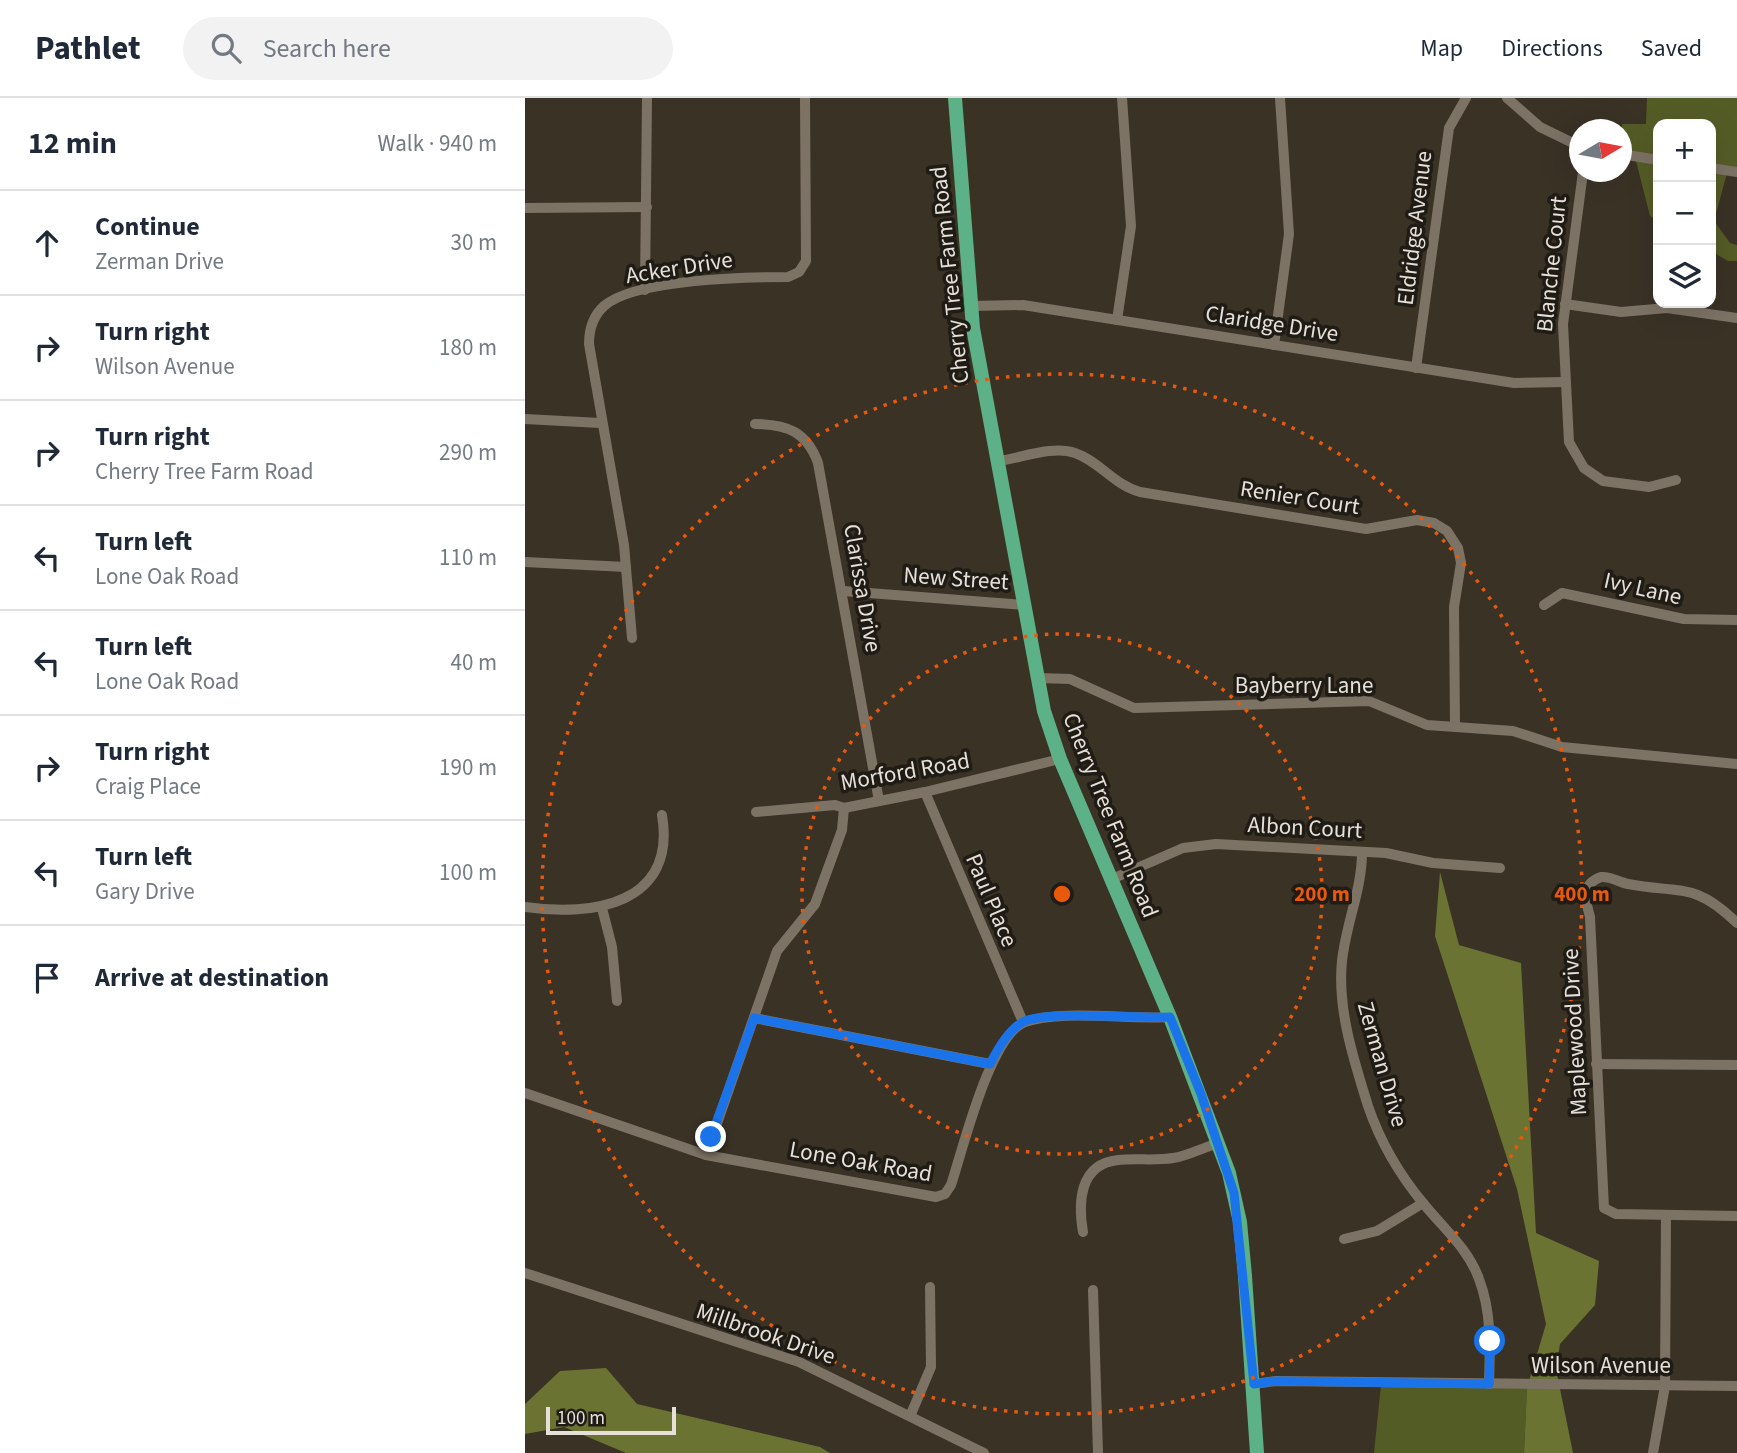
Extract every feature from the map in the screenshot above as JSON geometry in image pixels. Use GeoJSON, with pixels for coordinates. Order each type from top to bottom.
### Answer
{"type":"FeatureCollection","features":[{"type":"Feature","properties":{"kind":"main road","name":"Cherry Tree Farm Road"},"geometry":{"type":"LineString","coordinates":[[955,98],[971,306],[977,350],[1038,678],[1060,759],[1170,1017],[1232,1183],[1240,1223],[1257,1453]]}},
{"type":"Feature","properties":{"kind":"street"},"geometry":{"type":"LineString","coordinates":[[645,290],[647,98]]}},
{"type":"Feature","properties":{"kind":"street","name":"Acker Drive"},"geometry":{"type":"LineString","coordinates":[[632,638],[626,567],[589,344],[591,325],[600,311],[613,300],[645,290],[712,279],[788,277],[803,268],[805,98]]}},
{"type":"Feature","properties":{"kind":"street"},"geometry":{"type":"LineString","coordinates":[[1117,320],[1131,226],[1122,98]]}},
{"type":"Feature","properties":{"kind":"street"},"geometry":{"type":"LineString","coordinates":[[1274,345],[1289,234],[1280,98]]}},
{"type":"Feature","properties":{"kind":"street","name":"Eldridge Avenue"},"geometry":{"type":"LineString","coordinates":[[1416,368],[1449,128],[1466,98]]}},
{"type":"Feature","properties":{"kind":"street"},"geometry":{"type":"LineString","coordinates":[[1507,98],[1541,127],[1569,141]]}},
{"type":"Feature","properties":{"kind":"street"},"geometry":{"type":"LineString","coordinates":[[1632,156],[1653,159]]}},
{"type":"Feature","properties":{"kind":"street"},"geometry":{"type":"LineString","coordinates":[[1716,169],[1737,172]]}},
{"type":"Feature","properties":{"kind":"street","name":"Blanche Court"},"geometry":{"type":"LineString","coordinates":[[1582,182],[1563,324],[1569,442],[1584,468],[1603,481],[1621,486],[1660,486],[1676,480]]}},
{"type":"Feature","properties":{"kind":"street"},"geometry":{"type":"LineString","coordinates":[[525,208],[647,207]]}},
{"type":"Feature","properties":{"kind":"street"},"geometry":{"type":"LineString","coordinates":[[1565,304],[1621,312],[1667,308],[1737,318]]}},
{"type":"Feature","properties":{"kind":"street","name":"Claridge Drive"},"geometry":{"type":"LineString","coordinates":[[971,306],[1023,305],[1514,383],[1565,382]]}},
{"type":"Feature","properties":{"kind":"street"},"geometry":{"type":"LineString","coordinates":[[525,419],[600,423]]}},
{"type":"Feature","properties":{"kind":"street","name":"Clarissa Drive"},"geometry":{"type":"LineString","coordinates":[[755,425],[789,427],[803,437],[814,452],[843,591],[879,801]]}},
{"type":"Feature","properties":{"kind":"street","name":"Renier Court"},"geometry":{"type":"LineString","coordinates":[[999,461],[1068,451],[1083,457],[1119,484],[1140,492],[1366,529],[1417,520],[1440,525],[1453,538],[1461,563],[1454,607],[1455,727]]}},
{"type":"Feature","properties":{"kind":"street"},"geometry":{"type":"LineString","coordinates":[[525,562],[626,567]]}},
{"type":"Feature","properties":{"kind":"street","name":"New Street"},"geometry":{"type":"LineString","coordinates":[[843,591],[1025,604]]}},
{"type":"Feature","properties":{"kind":"street","name":"Ivy Lane"},"geometry":{"type":"LineString","coordinates":[[1544,605],[1562,593],[1684,619],[1737,620]]}},
{"type":"Feature","properties":{"kind":"street","name":"Bayberry Lane"},"geometry":{"type":"LineString","coordinates":[[1038,678],[1070,679],[1134,708],[1369,701],[1378,702],[1412,721],[1513,731],[1562,747],[1737,764]]}},
{"type":"Feature","properties":{"kind":"street","name":"Morford Road"},"geometry":{"type":"LineString","coordinates":[[756,813],[835,805],[844,808],[925,792],[1060,759]]}},
{"type":"Feature","properties":{"kind":"street","name":"Paul Place"},"geometry":{"type":"LineString","coordinates":[[925,792],[1023,1022]]}},
{"type":"Feature","properties":{"kind":"street"},"geometry":{"type":"LineString","coordinates":[[706,1155],[781,944],[815,904],[842,830],[844,808]]}},
{"type":"Feature","properties":{"kind":"street"},"geometry":{"type":"LineString","coordinates":[[525,907],[561,912],[602,908],[639,889],[658,866],[666,838],[662,815]]}},
{"type":"Feature","properties":{"kind":"street","name":"Albon Court"},"geometry":{"type":"LineString","coordinates":[[1112,878],[1182,848],[1199,844],[1392,853],[1441,864],[1500,869]]}},
{"type":"Feature","properties":{"kind":"street","name":"Zerman Drive"},"geometry":{"type":"LineString","coordinates":[[1362,852],[1360,882],[1342,961],[1345,1018],[1374,1121],[1393,1161],[1423,1203],[1463,1249],[1479,1277],[1489,1317],[1489,1384]]}},
{"type":"Feature","properties":{"kind":"street","name":"Maplewood Drive"},"geometry":{"type":"LineString","coordinates":[[1737,923],[1716,903],[1693,891],[1628,884],[1607,876],[1589,883],[1584,898],[1590,916],[1604,1208],[1616,1214],[1737,1216]]}},
{"type":"Feature","properties":{"kind":"street"},"geometry":{"type":"LineString","coordinates":[[602,908],[612,947],[617,1001]]}},
{"type":"Feature","properties":{"kind":"street"},"geometry":{"type":"LineString","coordinates":[[1023,1022],[1052,1017],[1170,1017]]}},
{"type":"Feature","properties":{"kind":"street"},"geometry":{"type":"LineString","coordinates":[[754,1018],[990,1064]]}},
{"type":"Feature","properties":{"kind":"street","name":"Lone Oak Road"},"geometry":{"type":"LineString","coordinates":[[525,1093],[706,1155],[940,1196],[951,1185],[990,1064],[1002,1044],[1023,1022]]}},
{"type":"Feature","properties":{"kind":"street"},"geometry":{"type":"LineString","coordinates":[[1596,1064],[1737,1065]]}},
{"type":"Feature","properties":{"kind":"street"},"geometry":{"type":"LineString","coordinates":[[1083,1232],[1079,1207],[1081,1191],[1088,1179],[1105,1164],[1117,1160],[1171,1159],[1219,1143]]}},
{"type":"Feature","properties":{"kind":"street"},"geometry":{"type":"LineString","coordinates":[[1344,1239],[1377,1231],[1423,1203]]}},
{"type":"Feature","properties":{"kind":"street"},"geometry":{"type":"LineString","coordinates":[[1653,1453],[1665,1386],[1666,1216]]}},
{"type":"Feature","properties":{"kind":"street","name":"Millbrook Drive"},"geometry":{"type":"LineString","coordinates":[[525,1273],[799,1362],[911,1414],[984,1453]]}},
{"type":"Feature","properties":{"kind":"street"},"geometry":{"type":"LineString","coordinates":[[911,1414],[931,1367],[929,1287]]}},
{"type":"Feature","properties":{"kind":"street"},"geometry":{"type":"LineString","coordinates":[[1093,1290],[1098,1453]]}},
{"type":"Feature","properties":{"kind":"street","name":"Wilson Avenue"},"geometry":{"type":"LineString","coordinates":[[1254,1384],[1276,1381],[1737,1387]]}},
{"type":"Feature","properties":{"kind":"green space"},"geometry":{"type":"Polygon","coordinates":[[[1647,98],[1737,98],[1737,174],[1727,173],[1716,214],[1716,119],[1653,119],[1653,218],[1650,216],[1635,157],[1632,157],[1632,124],[1646,124],[1647,98]]]}},
{"type":"Feature","properties":{"kind":"green space"},"geometry":{"type":"Polygon","coordinates":[[[1716,224],[1730,243],[1737,245],[1737,261],[1728,261],[1716,254],[1716,224]]]}},
{"type":"Feature","properties":{"kind":"green space"},"geometry":{"type":"Polygon","coordinates":[[[1440,872],[1459,945],[1521,963],[1536,1233],[1599,1261],[1595,1305],[1560,1344],[1556,1369],[1573,1453],[1524,1453],[1527,1388],[1546,1324],[1517,1189],[1435,936],[1440,872]]]}},
{"type":"Feature","properties":{"kind":"green space"},"geometry":{"type":"Polygon","coordinates":[[[606,1368],[637,1404],[820,1447],[830,1453],[626,1453],[564,1427],[525,1434],[525,1404],[560,1371],[606,1368]]]}},
{"type":"Feature","properties":{"kind":"green space"},"geometry":{"type":"Polygon","coordinates":[[[1381,1385],[1527,1388],[1524,1453],[1374,1453],[1381,1385]]]}},
{"type":"Feature","properties":{"kind":"route"},"geometry":{"type":"LineString","coordinates":[[711,1137],[754,1018],[990,1064],[998,1049],[1023,1022],[1052,1017],[1170,1017],[1201,1094],[1234,1193],[1240,1223],[1254,1384],[1276,1381],[1489,1384],[1490,1341]]}}]}
